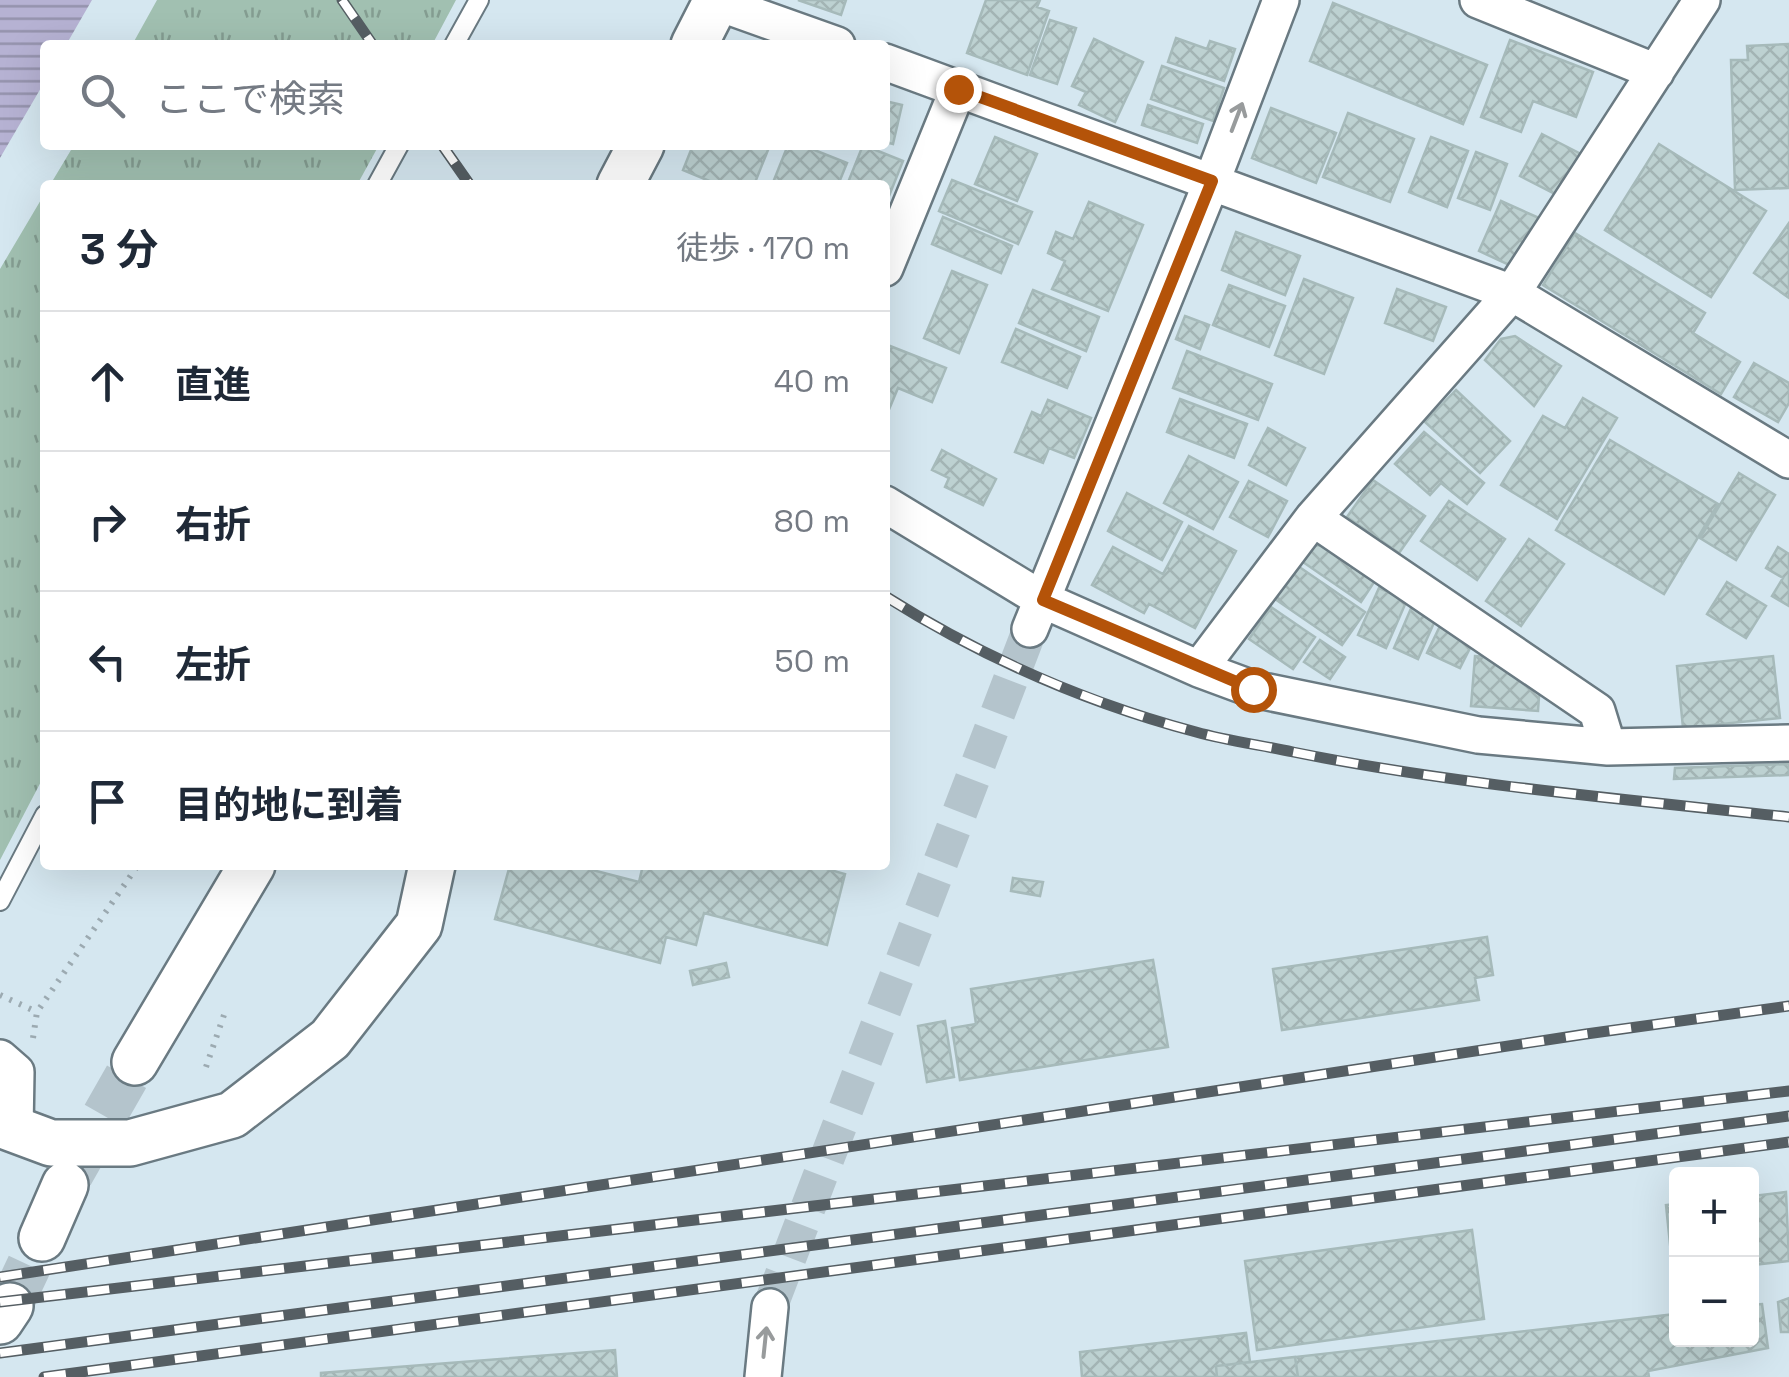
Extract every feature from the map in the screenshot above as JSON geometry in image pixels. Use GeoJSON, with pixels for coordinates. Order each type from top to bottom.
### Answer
{"type":"FeatureCollection","features":[{"type":"Feature","properties":{"kind":"street"},"geometry":{"type":"LineString","coordinates":[[1036,615],[1281,0]]}},
{"type":"Feature","properties":{"kind":"street"},"geometry":{"type":"LineString","coordinates":[[1199,669],[1313,518],[1512,293],[1702,0]]}},
{"type":"Feature","properties":{"kind":"street"},"geometry":{"type":"LineString","coordinates":[[697,40],[717,1],[823,40]]}},
{"type":"Feature","properties":{"kind":"street"},"geometry":{"type":"LineString","coordinates":[[1486,1],[1656,72]]}},
{"type":"Feature","properties":{"kind":"street"},"geometry":{"type":"LineString","coordinates":[[890,64],[1512,293],[1789,460]]}},
{"type":"Feature","properties":{"kind":"street"},"geometry":{"type":"LineString","coordinates":[[890,256],[958,89]]}},
{"type":"Feature","properties":{"kind":"street"},"geometry":{"type":"LineString","coordinates":[[623,180],[638,150]]}},
{"type":"Feature","properties":{"kind":"street"},"geometry":{"type":"LineString","coordinates":[[890,508],[1036,615],[1253,689],[1478,735],[1608,746],[1789,743]]}},
{"type":"Feature","properties":{"kind":"street"},"geometry":{"type":"LineString","coordinates":[[1313,518],[1597,712],[1608,746]]}},
{"type":"Feature","properties":{"kind":"street"},"geometry":{"type":"LineString","coordinates":[[136,1062],[249,870]]}},
{"type":"Feature","properties":{"kind":"street"},"geometry":{"type":"LineString","coordinates":[[0,1058],[16,1072],[8,1127],[51,1143],[130,1144],[232,1115],[330,1039],[418,925],[431,870]]}},
{"type":"Feature","properties":{"kind":"street"},"geometry":{"type":"LineString","coordinates":[[42,1238],[65,1184]]}},
{"type":"Feature","properties":{"kind":"street"},"geometry":{"type":"LineString","coordinates":[[763,1377],[770,1307]]}},
{"type":"Feature","properties":{"kind":"lane"},"geometry":{"type":"LineString","coordinates":[[457,40],[479,0]]}},
{"type":"Feature","properties":{"kind":"lane"},"geometry":{"type":"LineString","coordinates":[[379,180],[396,150]]}},
{"type":"Feature","properties":{"kind":"lane"},"geometry":{"type":"LineString","coordinates":[[0,901],[40,825]]}},
{"type":"Feature","properties":{"kind":"path"},"geometry":{"type":"LineString","coordinates":[[32,1040],[37,1012],[135,870]]}},
{"type":"Feature","properties":{"kind":"path"},"geometry":{"type":"LineString","coordinates":[[1,996],[37,1012]]}},
{"type":"Feature","properties":{"kind":"path"},"geometry":{"type":"LineString","coordinates":[[206,1067],[224,1012]]}},
{"type":"Feature","properties":{"kind":"green space"},"geometry":{"type":"Polygon","coordinates":[[[157,0],[456,0],[435,40],[135,40],[157,0]]]}},
{"type":"Feature","properties":{"kind":"green space"},"geometry":{"type":"Polygon","coordinates":[[[71,150],[376,150],[360,180],[53,180],[71,150]]]}},
{"type":"Feature","properties":{"kind":"green space"},"geometry":{"type":"Polygon","coordinates":[[[40,201],[40,784],[0,860],[0,269],[40,201]]]}},
{"type":"Feature","properties":{"kind":"shaded area"},"geometry":{"type":"Polygon","coordinates":[[[0,0],[92,0],[69,40],[40,40],[40,90],[0,158],[0,0]]]}},
{"type":"Feature","properties":{"kind":"building"},"geometry":{"type":"Polygon","coordinates":[[[798,0],[846,0],[841,15],[798,0]]]}},
{"type":"Feature","properties":{"kind":"building"},"geometry":{"type":"Polygon","coordinates":[[[986,0],[1040,0],[1037,7],[1049,11],[1027,75],[967,53],[986,0]]]}},
{"type":"Feature","properties":{"kind":"building"},"geometry":{"type":"Polygon","coordinates":[[[1333,3],[1487,65],[1463,124],[1310,61],[1333,3]]]}},
{"type":"Feature","properties":{"kind":"building"},"geometry":{"type":"Polygon","coordinates":[[[1050,20],[1076,28],[1057,84],[1030,75],[1050,20]]]}},
{"type":"Feature","properties":{"kind":"building"},"geometry":{"type":"Polygon","coordinates":[[[1176,38],[1207,49],[1210,41],[1235,49],[1224,81],[1168,62],[1176,38]]]}},
{"type":"Feature","properties":{"kind":"building"},"geometry":{"type":"Polygon","coordinates":[[[1094,39],[1143,62],[1115,122],[1079,105],[1086,92],[1072,86],[1094,39]]]}},
{"type":"Feature","properties":{"kind":"building"},"geometry":{"type":"Polygon","coordinates":[[[1510,40],[1593,72],[1576,117],[1533,101],[1521,132],[1481,117],[1510,40]]]}},
{"type":"Feature","properties":{"kind":"building"},"geometry":{"type":"Polygon","coordinates":[[[1789,44],[1789,188],[1735,190],[1731,60],[1748,60],[1747,46],[1789,44]]]}},
{"type":"Feature","properties":{"kind":"building"},"geometry":{"type":"Polygon","coordinates":[[[1162,66],[1224,88],[1213,121],[1151,99],[1162,66]]]}},
{"type":"Feature","properties":{"kind":"building"},"geometry":{"type":"Polygon","coordinates":[[[890,102],[902,105],[893,144],[890,143],[890,102]]]}},
{"type":"Feature","properties":{"kind":"building"},"geometry":{"type":"Polygon","coordinates":[[[1148,105],[1203,124],[1197,143],[1142,125],[1148,105]]]}},
{"type":"Feature","properties":{"kind":"building"},"geometry":{"type":"Polygon","coordinates":[[[1271,108],[1336,133],[1316,183],[1252,158],[1271,108]]]}},
{"type":"Feature","properties":{"kind":"building"},"geometry":{"type":"Polygon","coordinates":[[[1348,113],[1414,139],[1390,202],[1323,177],[1348,113]]]}},
{"type":"Feature","properties":{"kind":"building"},"geometry":{"type":"Polygon","coordinates":[[[1542,134],[1581,154],[1559,196],[1520,176],[1542,134]]]}},
{"type":"Feature","properties":{"kind":"building"},"geometry":{"type":"Polygon","coordinates":[[[995,137],[1037,154],[1017,201],[975,184],[995,137]]]}},
{"type":"Feature","properties":{"kind":"building"},"geometry":{"type":"Polygon","coordinates":[[[1431,137],[1468,151],[1447,207],[1409,192],[1431,137]]]}},
{"type":"Feature","properties":{"kind":"building"},"geometry":{"type":"Polygon","coordinates":[[[1659,144],[1766,211],[1711,297],[1605,230],[1659,144]]]}},
{"type":"Feature","properties":{"kind":"building"},"geometry":{"type":"Polygon","coordinates":[[[691,150],[768,150],[756,180],[707,180],[683,170],[691,150]]]}},
{"type":"Feature","properties":{"kind":"building"},"geometry":{"type":"Polygon","coordinates":[[[786,150],[814,150],[847,163],[840,180],[774,180],[786,150]]]}},
{"type":"Feature","properties":{"kind":"building"},"geometry":{"type":"Polygon","coordinates":[[[861,150],[876,150],[903,161],[890,194],[890,180],[849,180],[861,150]]]}},
{"type":"Feature","properties":{"kind":"building"},"geometry":{"type":"Polygon","coordinates":[[[1476,152],[1507,164],[1490,210],[1458,198],[1476,152]]]}},
{"type":"Feature","properties":{"kind":"building"},"geometry":{"type":"Polygon","coordinates":[[[952,180],[1032,212],[1018,244],[939,211],[952,180]]]}},
{"type":"Feature","properties":{"kind":"building"},"geometry":{"type":"Polygon","coordinates":[[[1501,201],[1539,218],[1520,261],[1507,264],[1479,251],[1501,201]]]}},
{"type":"Feature","properties":{"kind":"building"},"geometry":{"type":"Polygon","coordinates":[[[1089,202],[1143,225],[1108,311],[1052,289],[1065,261],[1048,253],[1056,232],[1073,239],[1089,202]]]}},
{"type":"Feature","properties":{"kind":"building"},"geometry":{"type":"Polygon","coordinates":[[[943,217],[1012,246],[1001,273],[932,244],[943,217]]]}},
{"type":"Feature","properties":{"kind":"building"},"geometry":{"type":"Polygon","coordinates":[[[1789,223],[1789,298],[1754,273],[1789,223]]]}},
{"type":"Feature","properties":{"kind":"building"},"geometry":{"type":"Polygon","coordinates":[[[1236,232],[1300,256],[1285,295],[1222,270],[1236,232]]]}},
{"type":"Feature","properties":{"kind":"building"},"geometry":{"type":"Polygon","coordinates":[[[1575,233],[1705,313],[1693,333],[1740,362],[1721,394],[1543,285],[1575,233]]]}},
{"type":"Feature","properties":{"kind":"building"},"geometry":{"type":"Polygon","coordinates":[[[952,271],[987,285],[959,353],[924,338],[952,271]]]}},
{"type":"Feature","properties":{"kind":"building"},"geometry":{"type":"Polygon","coordinates":[[[1304,279],[1353,298],[1324,374],[1275,355],[1304,279]]]}},
{"type":"Feature","properties":{"kind":"building"},"geometry":{"type":"Polygon","coordinates":[[[1229,285],[1285,306],[1269,347],[1213,325],[1229,285]]]}},
{"type":"Feature","properties":{"kind":"building"},"geometry":{"type":"Polygon","coordinates":[[[1397,289],[1446,307],[1433,341],[1385,323],[1397,289]]]}},
{"type":"Feature","properties":{"kind":"building"},"geometry":{"type":"Polygon","coordinates":[[[1033,290],[1099,317],[1086,351],[1019,323],[1033,290]]]}},
{"type":"Feature","properties":{"kind":"building"},"geometry":{"type":"Polygon","coordinates":[[[1185,316],[1209,325],[1200,349],[1176,339],[1185,316]]]}},
{"type":"Feature","properties":{"kind":"building"},"geometry":{"type":"Polygon","coordinates":[[[1016,329],[1080,357],[1067,388],[1002,362],[1016,329]]]}},
{"type":"Feature","properties":{"kind":"building"},"geometry":{"type":"Polygon","coordinates":[[[1515,336],[1561,366],[1534,406],[1485,360],[1501,339],[1515,336]]]}},
{"type":"Feature","properties":{"kind":"building"},"geometry":{"type":"Polygon","coordinates":[[[890,346],[946,368],[932,402],[898,388],[890,407],[890,346]]]}},
{"type":"Feature","properties":{"kind":"building"},"geometry":{"type":"Polygon","coordinates":[[[1187,351],[1272,384],[1258,420],[1173,388],[1187,351]]]}},
{"type":"Feature","properties":{"kind":"building"},"geometry":{"type":"Polygon","coordinates":[[[1754,363],[1789,383],[1789,403],[1778,422],[1734,397],[1754,363]]]}},
{"type":"Feature","properties":{"kind":"building"},"geometry":{"type":"Polygon","coordinates":[[[1456,390],[1510,441],[1480,473],[1425,422],[1456,390]]]}},
{"type":"Feature","properties":{"kind":"building"},"geometry":{"type":"Polygon","coordinates":[[[1583,398],[1617,418],[1557,519],[1501,485],[1543,416],[1565,428],[1583,398]]]}},
{"type":"Feature","properties":{"kind":"building"},"geometry":{"type":"Polygon","coordinates":[[[1180,399],[1247,424],[1234,458],[1167,432],[1180,399]]]}},
{"type":"Feature","properties":{"kind":"building"},"geometry":{"type":"Polygon","coordinates":[[[1048,400],[1091,418],[1074,458],[1049,448],[1043,463],[1015,452],[1032,412],[1041,416],[1048,400]]]}},
{"type":"Feature","properties":{"kind":"building"},"geometry":{"type":"Polygon","coordinates":[[[1268,428],[1305,448],[1286,485],[1249,465],[1268,428]]]}},
{"type":"Feature","properties":{"kind":"building"},"geometry":{"type":"Polygon","coordinates":[[[1424,432],[1484,483],[1467,504],[1441,483],[1430,495],[1395,464],[1424,432]]]}},
{"type":"Feature","properties":{"kind":"building"},"geometry":{"type":"Polygon","coordinates":[[[1610,440],[1718,504],[1664,594],[1556,530],[1610,440]]]}},
{"type":"Feature","properties":{"kind":"building"},"geometry":{"type":"Polygon","coordinates":[[[942,450],[996,479],[983,505],[945,487],[949,478],[932,470],[942,450]]]}},
{"type":"Feature","properties":{"kind":"building"},"geometry":{"type":"Polygon","coordinates":[[[1189,456],[1238,482],[1213,529],[1164,503],[1189,456]]]}},
{"type":"Feature","properties":{"kind":"building"},"geometry":{"type":"Polygon","coordinates":[[[1739,473],[1775,495],[1736,560],[1700,538],[1739,473]]]}},
{"type":"Feature","properties":{"kind":"building"},"geometry":{"type":"Polygon","coordinates":[[[1373,480],[1425,516],[1399,553],[1347,517],[1373,480]]]}},
{"type":"Feature","properties":{"kind":"building"},"geometry":{"type":"Polygon","coordinates":[[[1249,481],[1287,501],[1268,537],[1230,517],[1249,481]]]}},
{"type":"Feature","properties":{"kind":"building"},"geometry":{"type":"Polygon","coordinates":[[[1127,493],[1182,522],[1162,560],[1108,531],[1127,493]]]}},
{"type":"Feature","properties":{"kind":"building"},"geometry":{"type":"Polygon","coordinates":[[[1449,501],[1505,539],[1477,580],[1421,541],[1449,501]]]}},
{"type":"Feature","properties":{"kind":"building"},"geometry":{"type":"Polygon","coordinates":[[[1189,526],[1236,551],[1195,628],[1149,604],[1144,613],[1092,585],[1113,547],[1163,574],[1189,526]]]}},
{"type":"Feature","properties":{"kind":"building"},"geometry":{"type":"Polygon","coordinates":[[[1529,539],[1564,564],[1521,626],[1486,601],[1529,539]]]}},
{"type":"Feature","properties":{"kind":"building"},"geometry":{"type":"Polygon","coordinates":[[[1325,545],[1376,579],[1361,602],[1300,560],[1310,546],[1325,545]]]}},
{"type":"Feature","properties":{"kind":"building"},"geometry":{"type":"Polygon","coordinates":[[[1778,547],[1789,554],[1789,606],[1772,596],[1783,578],[1766,568],[1778,547]]]}},
{"type":"Feature","properties":{"kind":"building"},"geometry":{"type":"Polygon","coordinates":[[[1295,564],[1365,612],[1342,645],[1272,597],[1295,564]]]}},
{"type":"Feature","properties":{"kind":"building"},"geometry":{"type":"Polygon","coordinates":[[[1727,582],[1766,606],[1746,638],[1707,614],[1727,582]]]}},
{"type":"Feature","properties":{"kind":"building"},"geometry":{"type":"Polygon","coordinates":[[[1379,588],[1407,600],[1386,648],[1358,635],[1379,588]]]}},
{"type":"Feature","properties":{"kind":"building"},"geometry":{"type":"Polygon","coordinates":[[[1412,606],[1437,616],[1418,659],[1394,648],[1412,606]]]}},
{"type":"Feature","properties":{"kind":"building"},"geometry":{"type":"Polygon","coordinates":[[[1271,607],[1315,637],[1293,669],[1249,639],[1271,607]]]}},
{"type":"Feature","properties":{"kind":"building"},"geometry":{"type":"Polygon","coordinates":[[[1441,624],[1474,640],[1460,668],[1427,653],[1441,624]]]}},
{"type":"Feature","properties":{"kind":"building"},"geometry":{"type":"Polygon","coordinates":[[[1320,640],[1345,657],[1330,679],[1304,662],[1320,640]]]}},
{"type":"Feature","properties":{"kind":"building"},"geometry":{"type":"Polygon","coordinates":[[[1475,656],[1507,659],[1519,668],[1518,680],[1540,682],[1538,711],[1471,706],[1475,656]]]}},
{"type":"Feature","properties":{"kind":"building"},"geometry":{"type":"Polygon","coordinates":[[[1773,656],[1780,718],[1683,728],[1677,666],[1773,656]]]}},
{"type":"Feature","properties":{"kind":"building"},"geometry":{"type":"Polygon","coordinates":[[[1789,764],[1789,775],[1674,779],[1675,768],[1789,764]]]}},
{"type":"Feature","properties":{"kind":"building"},"geometry":{"type":"Polygon","coordinates":[[[509,870],[592,870],[639,882],[642,870],[831,870],[845,874],[827,945],[704,913],[696,945],[666,937],[660,963],[495,919],[509,870]]]}},
{"type":"Feature","properties":{"kind":"building"},"geometry":{"type":"Polygon","coordinates":[[[1013,878],[1043,882],[1040,896],[1011,891],[1013,878]]]}},
{"type":"Feature","properties":{"kind":"building"},"geometry":{"type":"Polygon","coordinates":[[[1487,937],[1493,975],[1475,978],[1479,1000],[1282,1030],[1273,969],[1487,937]]]}},
{"type":"Feature","properties":{"kind":"building"},"geometry":{"type":"Polygon","coordinates":[[[1153,960],[1168,1047],[960,1080],[952,1028],[976,1024],[971,989],[1153,960]]]}},
{"type":"Feature","properties":{"kind":"building"},"geometry":{"type":"Polygon","coordinates":[[[726,963],[729,977],[693,985],[690,971],[726,963]]]}},
{"type":"Feature","properties":{"kind":"building"},"geometry":{"type":"Polygon","coordinates":[[[945,1021],[954,1077],[927,1082],[918,1026],[945,1021]]]}},
{"type":"Feature","properties":{"kind":"building"},"geometry":{"type":"Polygon","coordinates":[[[1786,1192],[1789,1261],[1759,1264],[1759,1195],[1786,1192]]]}},
{"type":"Feature","properties":{"kind":"building"},"geometry":{"type":"Polygon","coordinates":[[[1472,1230],[1484,1319],[1257,1350],[1245,1261],[1472,1230]]]}},
{"type":"Feature","properties":{"kind":"building"},"geometry":{"type":"Polygon","coordinates":[[[1789,1298],[1789,1332],[1781,1332],[1778,1302],[1789,1298]]]}},
{"type":"Feature","properties":{"kind":"building"},"geometry":{"type":"Polygon","coordinates":[[[1759,1304],[1768,1348],[1648,1371],[1649,1377],[1298,1377],[1295,1357],[1669,1315],[1669,1347],[1759,1347],[1759,1304]]]}},
{"type":"Feature","properties":{"kind":"building"},"geometry":{"type":"Polygon","coordinates":[[[1246,1333],[1250,1362],[1216,1366],[1217,1377],[1082,1377],[1080,1352],[1246,1333]]]}},
{"type":"Feature","properties":{"kind":"building"},"geometry":{"type":"Polygon","coordinates":[[[615,1350],[617,1377],[321,1377],[321,1373],[615,1350]]]}},
{"type":"Feature","properties":{"kind":"building"},"geometry":{"type":"Polygon","coordinates":[[[1295,1357],[1298,1377],[1217,1377],[1216,1366],[1295,1357]]]}},
{"type":"Feature","properties":{"kind":"tunnel"},"geometry":{"type":"LineString","coordinates":[[770,1307],[1030,629]]}},
{"type":"Feature","properties":{"kind":"tunnel"},"geometry":{"type":"LineString","coordinates":[[71,1174],[135,1062]]}},
{"type":"Feature","properties":{"kind":"tunnel"},"geometry":{"type":"LineString","coordinates":[[10,1306],[42,1238]]}},
{"type":"Feature","properties":{"kind":"railway"},"geometry":{"type":"LineString","coordinates":[[342,0],[370,40]]}},
{"type":"Feature","properties":{"kind":"railway"},"geometry":{"type":"LineString","coordinates":[[446,150],[466,180]]}},
{"type":"Feature","properties":{"kind":"railway"},"geometry":{"type":"LineString","coordinates":[[890,599],[1035,676],[1115,707],[1208,735],[1355,764],[1478,782],[1789,817]]}},
{"type":"Feature","properties":{"kind":"railway"},"geometry":{"type":"LineString","coordinates":[[0,1277],[1789,1006]]}},
{"type":"Feature","properties":{"kind":"railway"},"geometry":{"type":"LineString","coordinates":[[0,1302],[1789,1091]]}},
{"type":"Feature","properties":{"kind":"railway"},"geometry":{"type":"LineString","coordinates":[[0,1353],[1789,1116]]}},
{"type":"Feature","properties":{"kind":"railway"},"geometry":{"type":"LineString","coordinates":[[44,1377],[1789,1142]]}},
{"type":"Feature","properties":{"kind":"route"},"geometry":{"type":"LineString","coordinates":[[958,89],[1212,181],[1043,600],[1253,689]]}}]}
